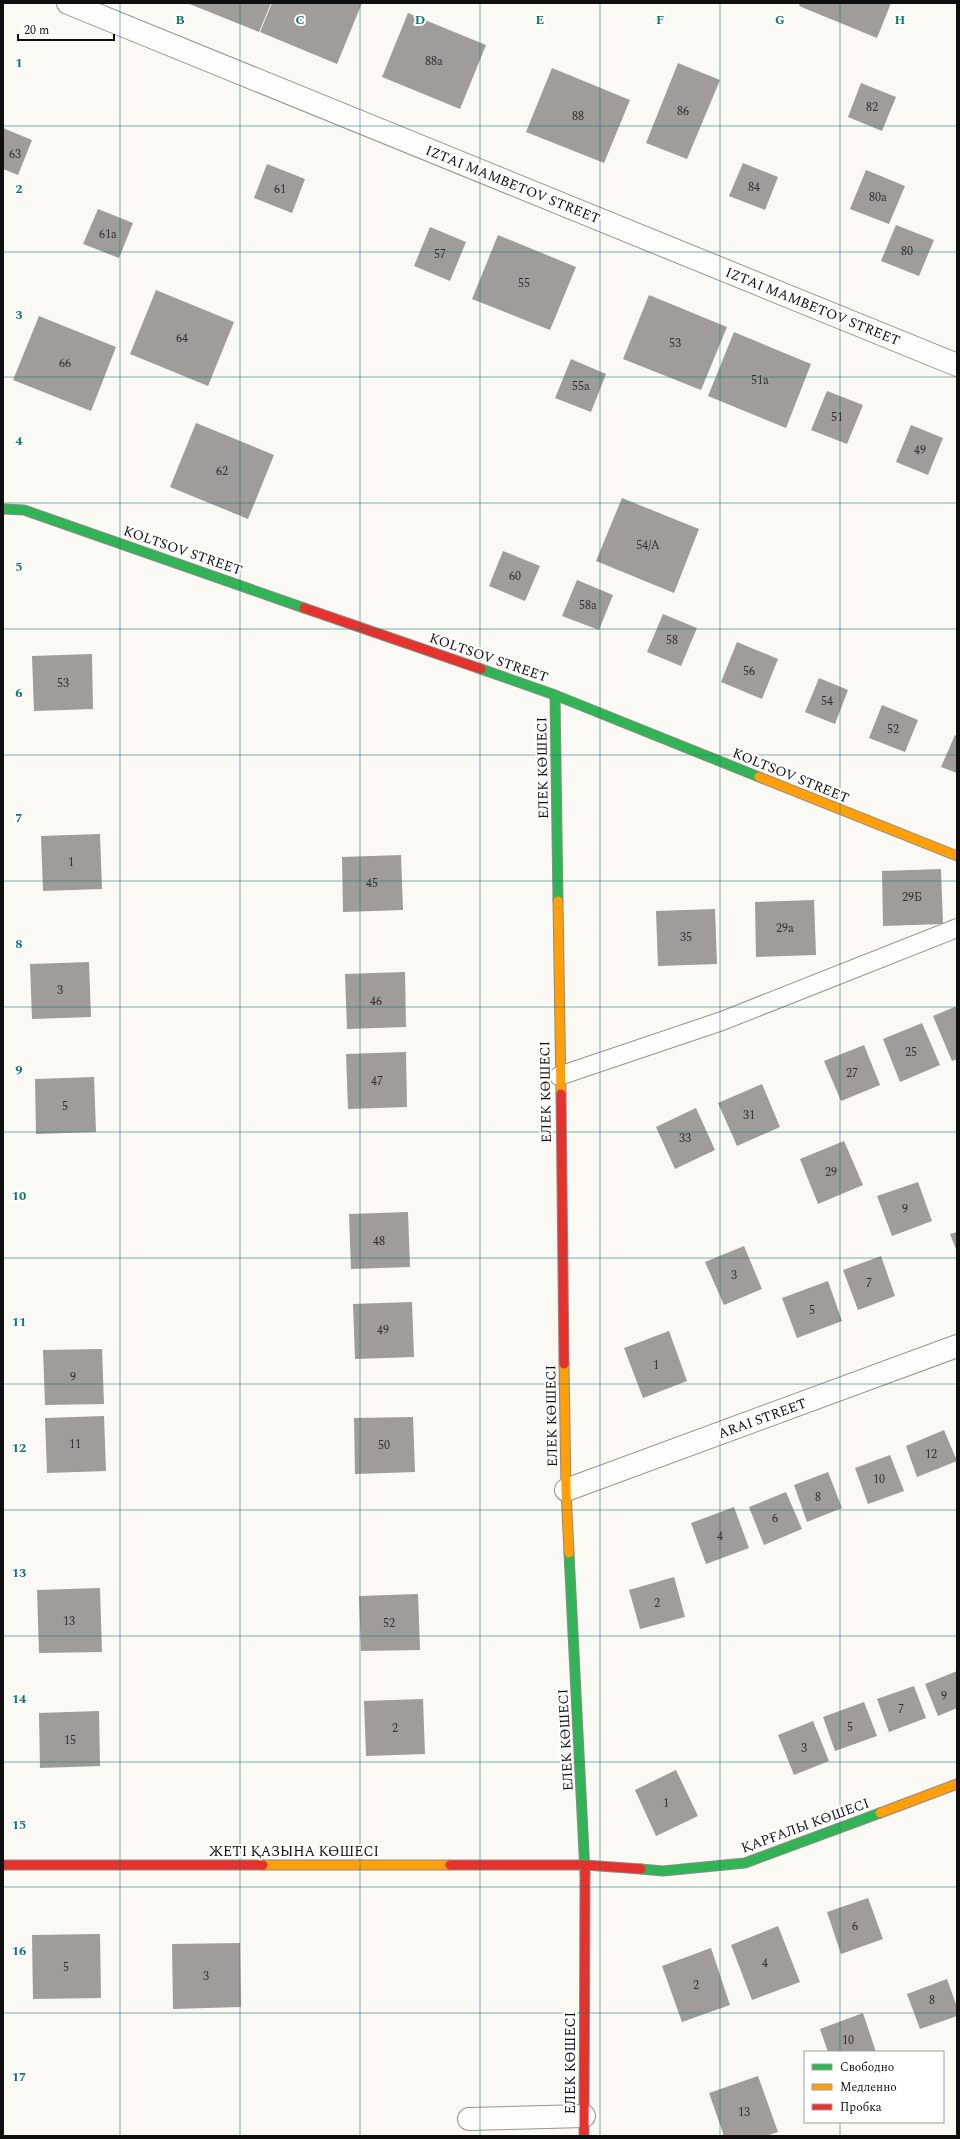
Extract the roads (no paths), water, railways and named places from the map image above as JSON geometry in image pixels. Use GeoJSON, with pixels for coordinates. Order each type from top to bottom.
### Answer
{"type":"FeatureCollection","features":[{"type":"Feature","properties":{"kind":"street","name":"IZTAI MAMBETOV STREET"},"geometry":{"type":"LineString","coordinates":[[68,3],[957,365]]}},
{"type":"Feature","properties":{"kind":"street","name":"KOLTSOV STREET"},"geometry":{"type":"LineString","coordinates":[[3,509],[24,510],[555,695],[957,856]]}},
{"type":"Feature","properties":{"kind":"street","name":"ЕЛЕК КӨШЕСІ"},"geometry":{"type":"LineString","coordinates":[[555,695],[559,1076],[566,1490],[585,1865],[584,2126]]}},
{"type":"Feature","properties":{"kind":"street","name":"ARAI STREET"},"geometry":{"type":"LineString","coordinates":[[566,1490],[957,1346]]}},
{"type":"Feature","properties":{"kind":"street","name":"ҚАРҒАЛЫ КӨШЕСІ"},"geometry":{"type":"LineString","coordinates":[[585,1865],[663,1871],[745,1863],[957,1784]]}},
{"type":"Feature","properties":{"kind":"street","name":"ЖЕТІ ҚАЗЫНА КӨШЕСІ"},"geometry":{"type":"LineString","coordinates":[[3,1865],[585,1865]]}},
{"type":"Feature","properties":{"kind":"street"},"geometry":{"type":"LineString","coordinates":[[469,2119],[584,2126]]}},
{"type":"Feature","properties":{"kind":"lane"},"geometry":{"type":"LineString","coordinates":[[559,1076],[722,1021],[957,928]]}}]}
